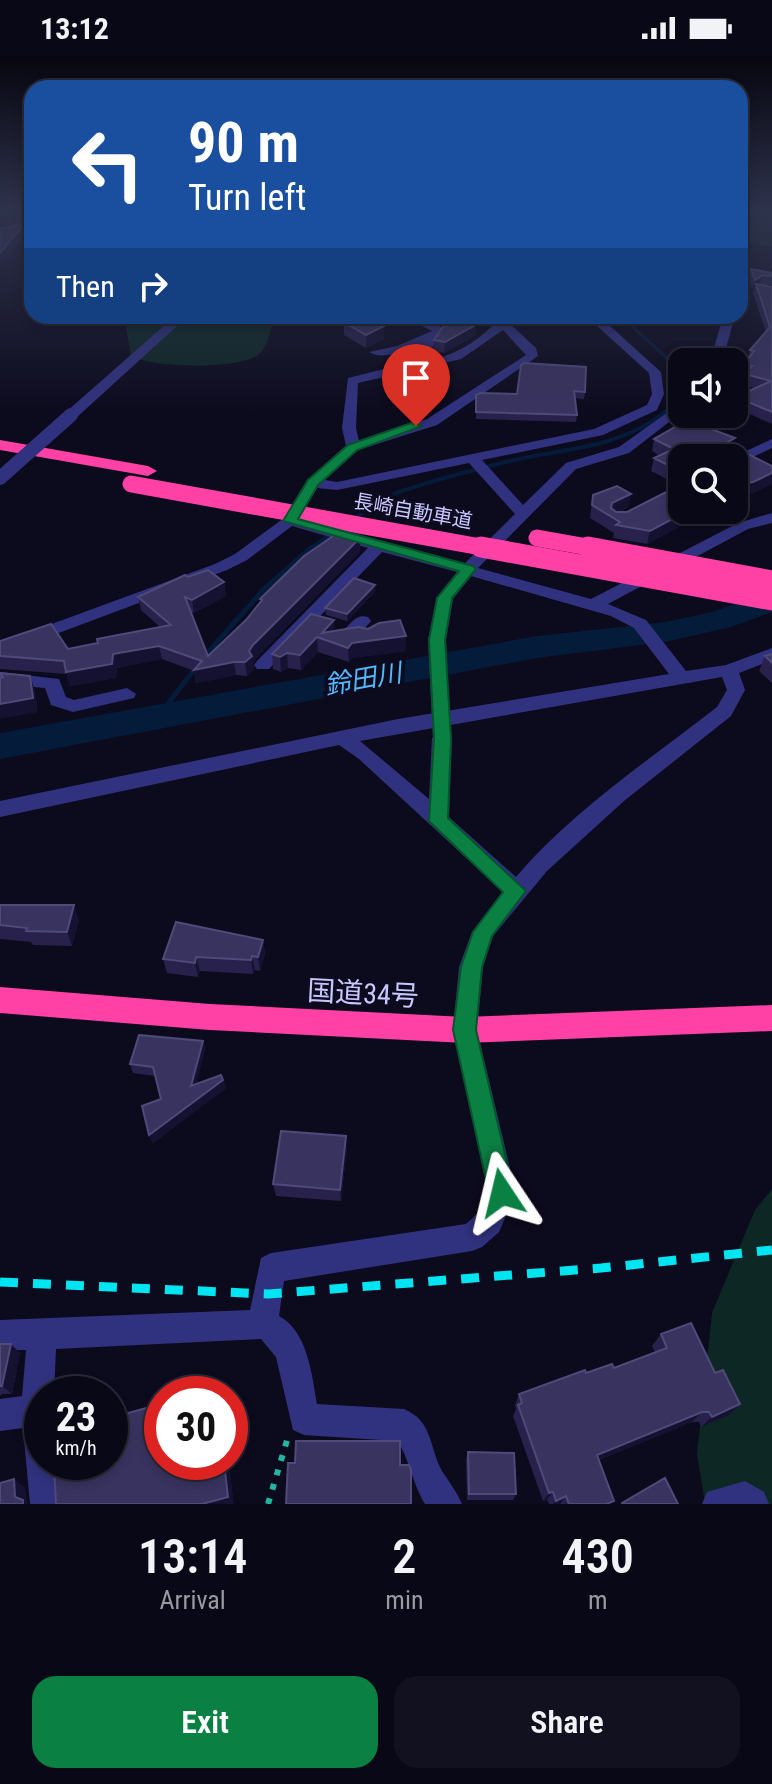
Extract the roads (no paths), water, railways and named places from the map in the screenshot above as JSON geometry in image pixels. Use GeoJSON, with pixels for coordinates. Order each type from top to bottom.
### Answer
{"type":"FeatureCollection","features":[{"type":"Feature","properties":{"kind":"highway","name":"長崎自動車道"},"geometry":{"type":"LineString","coordinates":[[0,445],[772,581]]}},
{"type":"Feature","properties":{"kind":"highway","name":"長崎自動車道"},"geometry":{"type":"LineString","coordinates":[[0,458],[772,600]]}},
{"type":"Feature","properties":{"kind":"highway","name":"国道34号"},"geometry":{"type":"LineString","coordinates":[[0,1000],[210,1017],[465,1030],[772,1018]]}},
{"type":"Feature","properties":{"kind":"street"},"geometry":{"type":"LineString","coordinates":[[0,478],[173,324]]}},
{"type":"Feature","properties":{"kind":"street"},"geometry":{"type":"LineString","coordinates":[[412,366],[438,331],[430,324]]}},
{"type":"Feature","properties":{"kind":"street"},"geometry":{"type":"LineString","coordinates":[[353,447],[349,428],[352,381],[451,359],[477,345],[500,324]]}},
{"type":"Feature","properties":{"kind":"street"},"geometry":{"type":"LineString","coordinates":[[0,649],[241,557],[290,521],[313,483],[353,447],[432,422],[532,356],[532,351],[509,324]]}},
{"type":"Feature","properties":{"kind":"street"},"geometry":{"type":"LineString","coordinates":[[313,483],[337,486],[475,461],[598,432],[652,407],[658,394],[655,372],[601,324]]}},
{"type":"Feature","properties":{"kind":"street"},"geometry":{"type":"LineString","coordinates":[[720,348],[727,324]]}},
{"type":"Feature","properties":{"kind":"street"},"geometry":{"type":"LineString","coordinates":[[375,352],[399,349],[435,335]]}},
{"type":"Feature","properties":{"kind":"street"},"geometry":{"type":"LineString","coordinates":[[438,821],[442,738],[437,640],[445,598],[468,569],[571,466],[624,450],[668,417]]}},
{"type":"Feature","properties":{"kind":"street"},"geometry":{"type":"LineString","coordinates":[[748,455],[772,443]]}},
{"type":"Feature","properties":{"kind":"street"},"geometry":{"type":"LineString","coordinates":[[475,461],[523,514]]}},
{"type":"Feature","properties":{"kind":"street"},"geometry":{"type":"LineString","coordinates":[[595,604],[743,526],[772,518]]}},
{"type":"Feature","properties":{"kind":"street"},"geometry":{"type":"LineString","coordinates":[[290,521],[595,604],[631,617],[640,624],[677,672]]}},
{"type":"Feature","properties":{"kind":"street"},"geometry":{"type":"LineString","coordinates":[[263,665],[380,545]]}},
{"type":"Feature","properties":{"kind":"street"},"geometry":{"type":"LineString","coordinates":[[308,619],[361,629]]}},
{"type":"Feature","properties":{"kind":"street"},"geometry":{"type":"LineString","coordinates":[[0,809],[677,672],[729,670],[772,654]]}},
{"type":"Feature","properties":{"kind":"street"},"geometry":{"type":"LineString","coordinates":[[263,1324],[271,1268],[472,1237],[489,1222],[502,1193],[465,1030],[471,967],[483,932],[539,865],[617,796],[724,711],[736,690],[729,670]]}},
{"type":"Feature","properties":{"kind":"street"},"geometry":{"type":"LineString","coordinates":[[0,678],[53,683],[58,701],[73,706],[127,694]]}},
{"type":"Feature","properties":{"kind":"street"},"geometry":{"type":"LineString","coordinates":[[342,738],[366,754],[516,891]]}},
{"type":"Feature","properties":{"kind":"street"},"geometry":{"type":"LineString","coordinates":[[0,1335],[263,1324],[278,1329],[288,1344],[304,1419],[404,1425],[415,1437],[427,1477],[438,1499]]}},
{"type":"Feature","properties":{"kind":"street"},"geometry":{"type":"LineString","coordinates":[[39,1376],[42,1335]]}},
{"type":"Feature","properties":{"kind":"street"},"geometry":{"type":"LineString","coordinates":[[0,1415],[24,1412]]}},
{"type":"Feature","properties":{"kind":"street"},"geometry":{"type":"LineString","coordinates":[[44,1480],[47,1504]]}},
{"type":"Feature","properties":{"kind":"street"},"geometry":{"type":"LineString","coordinates":[[719,1504],[745,1498],[752,1504]]}},
{"type":"Feature","properties":{"kind":"waterway"},"geometry":{"type":"LineString","coordinates":[[630,324],[667,359]]}},
{"type":"Feature","properties":{"kind":"waterway"},"geometry":{"type":"LineString","coordinates":[[352,520],[388,497],[421,485],[519,459],[595,444],[622,436],[653,421],[676,399],[680,386],[678,373],[667,359]]}},
{"type":"Feature","properties":{"kind":"waterway"},"geometry":{"type":"LineString","coordinates":[[310,549],[333,533]]}},
{"type":"Feature","properties":{"kind":"waterway"},"geometry":{"type":"LineString","coordinates":[[204,657],[263,590],[312,547]]}},
{"type":"Feature","properties":{"kind":"waterway","name":"鈴田川"},"geometry":{"type":"LineString","coordinates":[[0,746],[537,647],[665,632],[720,620],[772,601]]}},
{"type":"Feature","properties":{"kind":"waterway"},"geometry":{"type":"LineString","coordinates":[[160,714],[197,666]]}},
{"type":"Feature","properties":{"kind":"railway"},"geometry":{"type":"LineString","coordinates":[[0,1282],[268,1294],[601,1268],[772,1250]]}}]}
